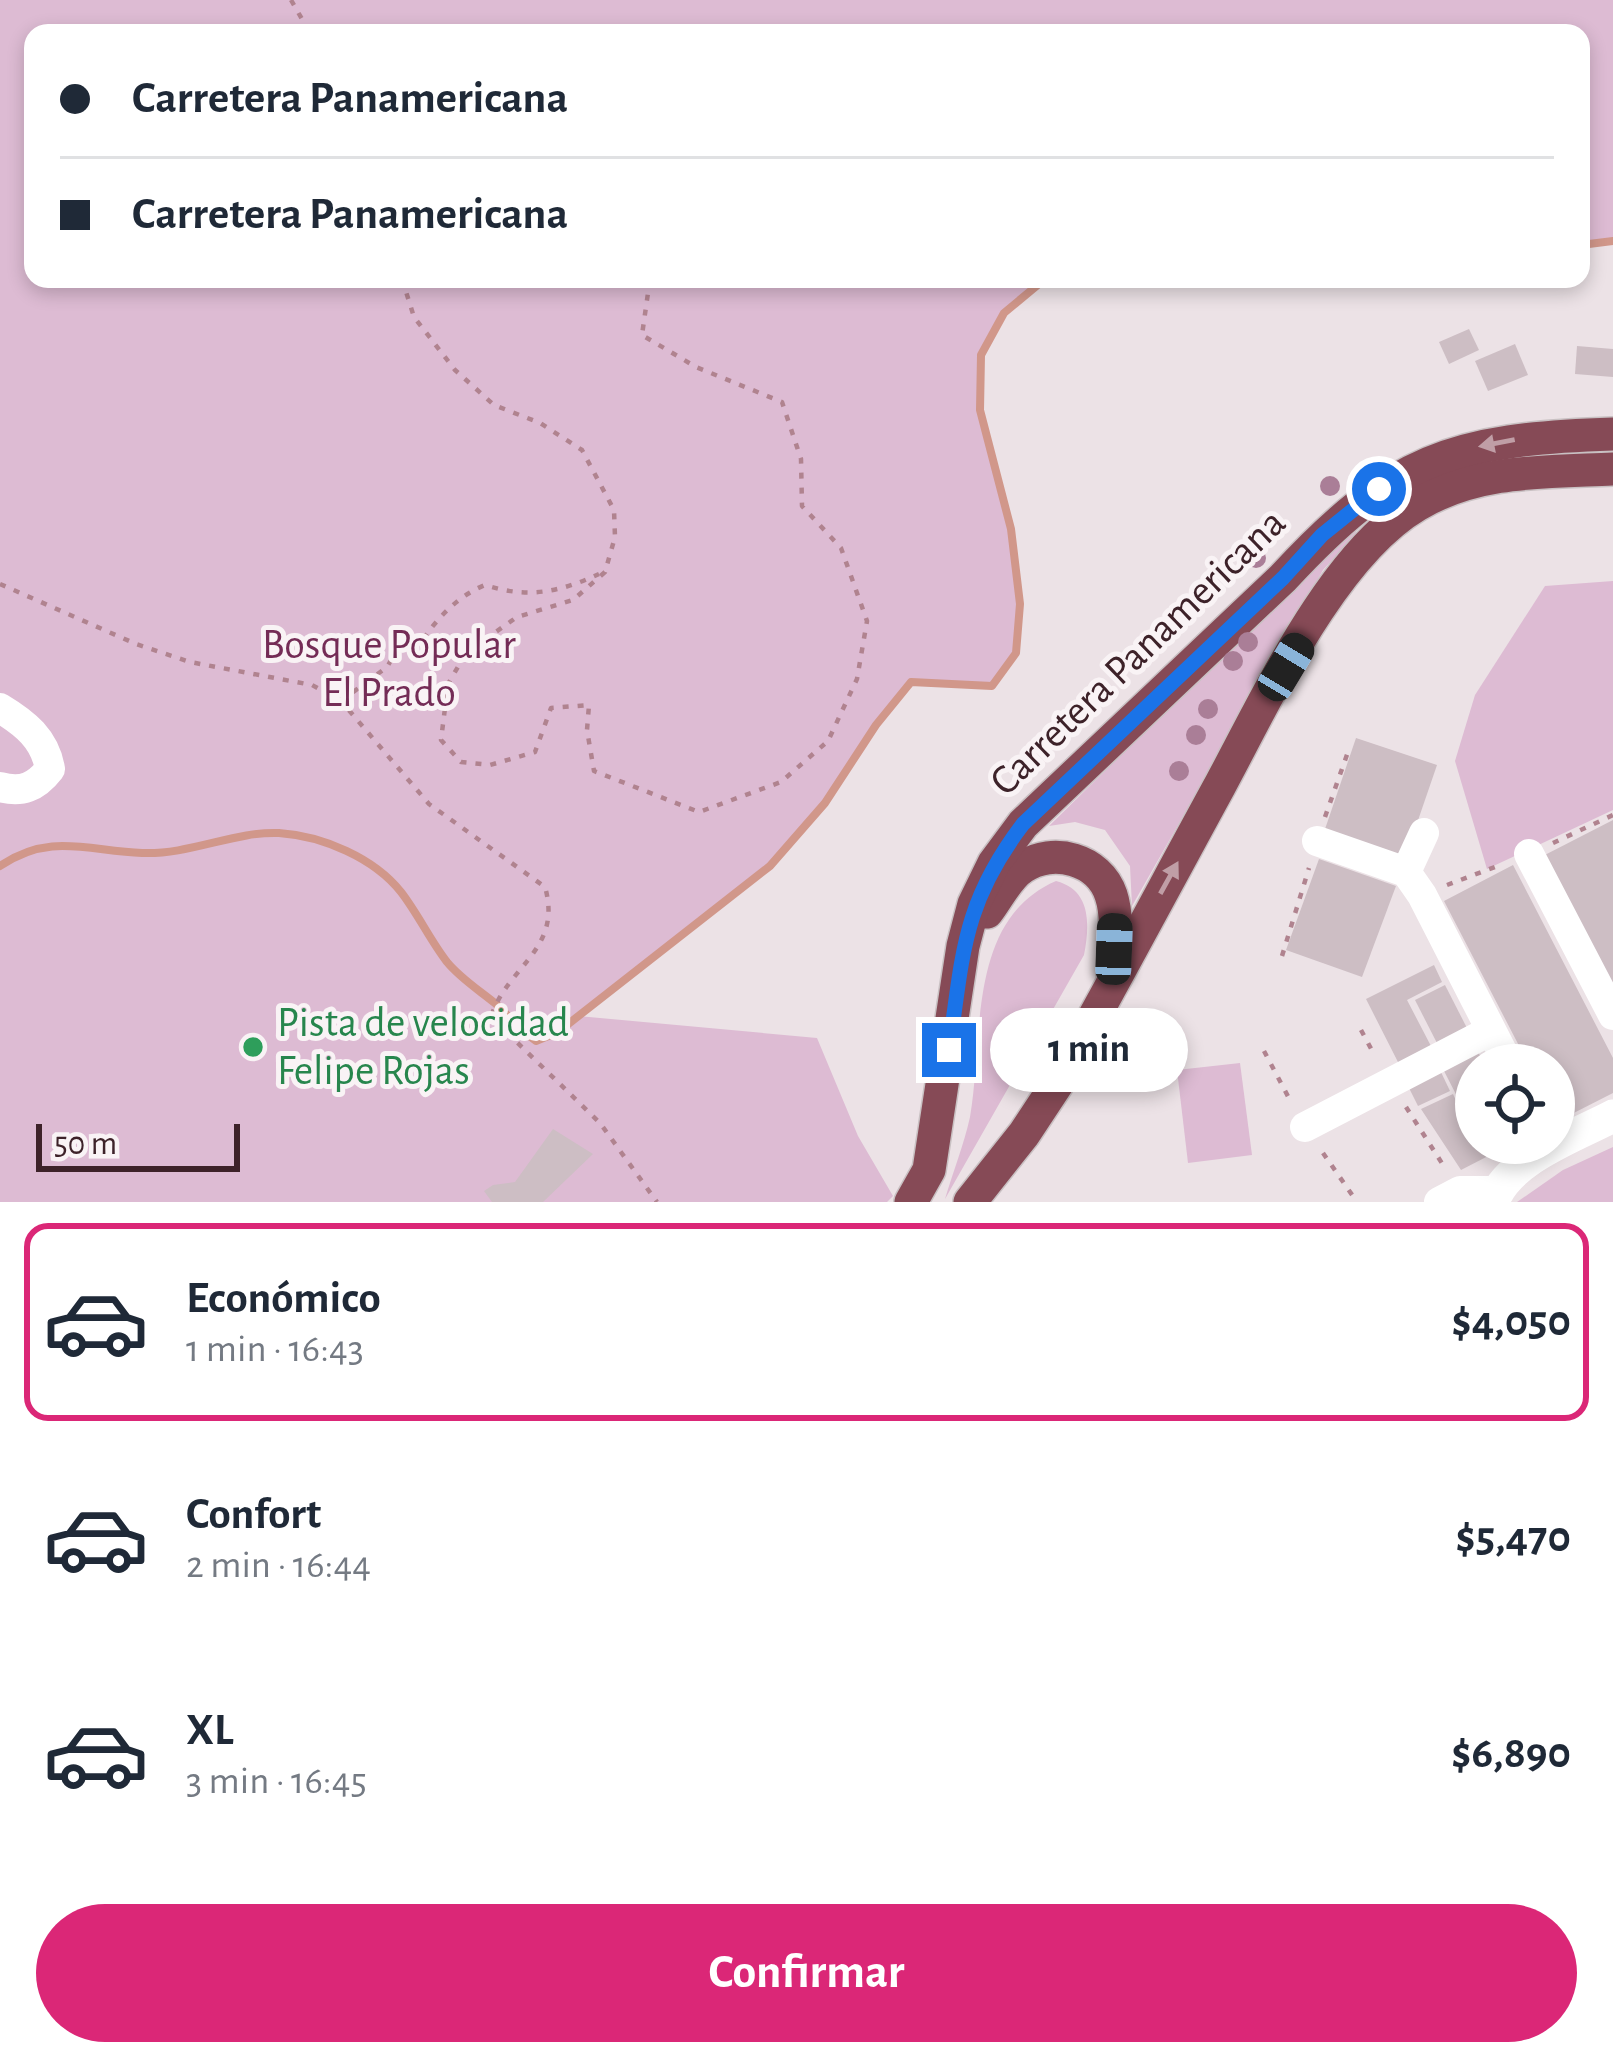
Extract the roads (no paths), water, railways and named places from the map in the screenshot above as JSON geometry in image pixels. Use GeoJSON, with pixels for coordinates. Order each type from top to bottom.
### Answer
{"type":"FeatureCollection","features":[{"type":"Feature","properties":{"kind":"highway","name":"Carretera Panamericana"},"geometry":{"type":"LineString","coordinates":[[911,1202],[929,1170],[963,946],[974,904],[994,863],[1023,824],[1364,499],[1421,466],[1491,442],[1613,434]]}},
{"type":"Feature","properties":{"kind":"highway","name":"Carretera Panamericana"},"geometry":{"type":"LineString","coordinates":[[970,1202],[1057,1084],[1264,703],[1358,553],[1405,513],[1460,485],[1501,475],[1613,469]]}},
{"type":"Feature","properties":{"kind":"highway"},"geometry":{"type":"LineString","coordinates":[[963,946],[1018,869],[1042,858],[1067,857],[1102,878],[1111,894],[1112,980]]}},
{"type":"Feature","properties":{"kind":"street"},"geometry":{"type":"LineString","coordinates":[[0,708],[41,742],[50,769],[24,790],[0,788]]}},
{"type":"Feature","properties":{"kind":"street"},"geometry":{"type":"LineString","coordinates":[[1406,872],[1424,833]]}},
{"type":"Feature","properties":{"kind":"street"},"geometry":{"type":"LineString","coordinates":[[1317,841],[1406,872],[1498,1044]]}},
{"type":"Feature","properties":{"kind":"street"},"geometry":{"type":"LineString","coordinates":[[1528,854],[1613,1015]]}},
{"type":"Feature","properties":{"kind":"street"},"geometry":{"type":"LineString","coordinates":[[1305,1127],[1490,1030]]}},
{"type":"Feature","properties":{"kind":"street"},"geometry":{"type":"LineString","coordinates":[[1575,1134],[1613,1116]]}},
{"type":"Feature","properties":{"kind":"street"},"geometry":{"type":"LineString","coordinates":[[1472,1197],[1525,1164]]}},
{"type":"Feature","properties":{"kind":"waterway"},"geometry":{"type":"LineString","coordinates":[[1590,244],[1613,241]]}},
{"type":"Feature","properties":{"kind":"waterway"},"geometry":{"type":"LineString","coordinates":[[0,866],[53,846],[160,853],[262,833],[313,839],[362,859],[390,880],[452,968],[530,1037],[536,1041],[558,1032],[770,866],[825,803],[876,725],[911,682],[992,686],[1016,653],[1020,604],[1011,529],[980,410],[981,355],[1004,313],[1034,288]]}},
{"type":"Feature","properties":{"kind":"place","name":"Pista de velocidad Felipe Rojas"},"geometry":{"type":"Point","coordinates":[253,1047]}},
{"type":"Feature","properties":{"kind":"park label","name":"Bosque Popular El Prado"},"geometry":{"type":"Point","coordinates":[389,669]}}]}
